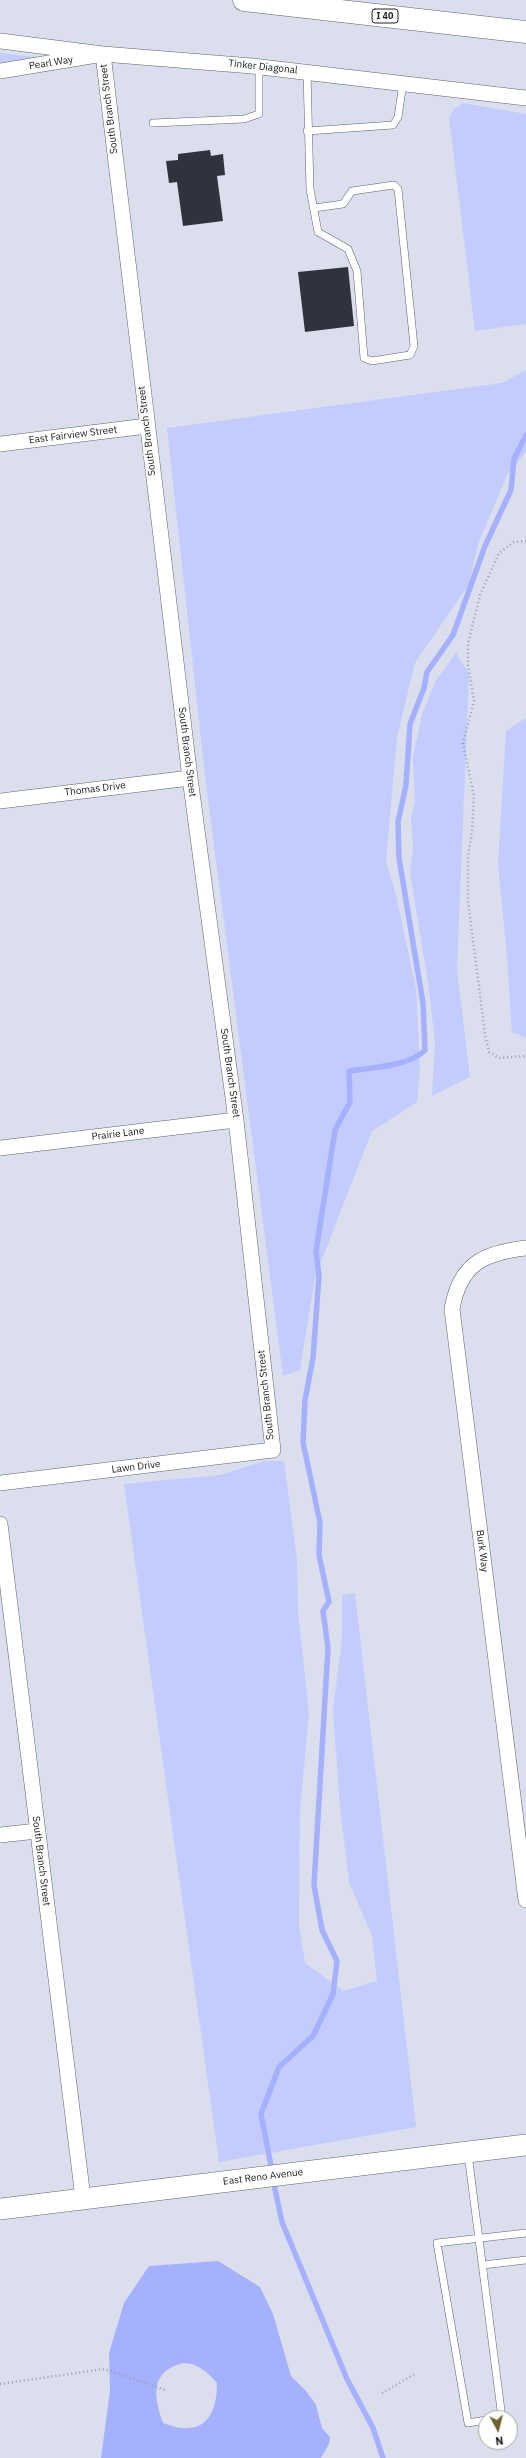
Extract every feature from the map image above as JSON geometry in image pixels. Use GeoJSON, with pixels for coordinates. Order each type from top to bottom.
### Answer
{"type":"FeatureCollection","features":[{"type":"Feature","properties":{"kind":"highway","name":"I 40"},"geometry":{"type":"LineString","coordinates":[[244,0],[526,32]]}},
{"type":"Feature","properties":{"kind":"main road","name":"East Reno Avenue"},"geometry":{"type":"LineString","coordinates":[[0,2209],[526,2145]]}},
{"type":"Feature","properties":{"kind":"street","name":"Tinker Diagonal"},"geometry":{"type":"LineString","coordinates":[[0,41],[103,54],[259,66],[526,98]]}},
{"type":"Feature","properties":{"kind":"street","name":"Pearl Way"},"geometry":{"type":"LineString","coordinates":[[0,71],[103,54]]}},
{"type":"Feature","properties":{"kind":"street","name":"South Branch Street"},"geometry":{"type":"LineString","coordinates":[[103,54],[190,778],[236,1120],[272,1450]]}},
{"type":"Feature","properties":{"kind":"street","name":"East Fairview Street"},"geometry":{"type":"LineString","coordinates":[[0,444],[147,426]]}},
{"type":"Feature","properties":{"kind":"street","name":"Thomas Drive"},"geometry":{"type":"LineString","coordinates":[[0,801],[190,778]]}},
{"type":"Feature","properties":{"kind":"street","name":"Prairie Lane"},"geometry":{"type":"LineString","coordinates":[[0,1148],[236,1120]]}},
{"type":"Feature","properties":{"kind":"street","name":"Burk Way"},"geometry":{"type":"LineString","coordinates":[[526,1248],[491,1255],[477,1262],[461,1279],[455,1290],[452,1309],[526,1900]]}},
{"type":"Feature","properties":{"kind":"street","name":"Lawn Drive"},"geometry":{"type":"LineString","coordinates":[[0,1484],[272,1450]]}},
{"type":"Feature","properties":{"kind":"street","name":"South Branch Street"},"geometry":{"type":"LineString","coordinates":[[0,1524],[37,1831],[84,2198]]}},
{"type":"Feature","properties":{"kind":"street"},"geometry":{"type":"LineString","coordinates":[[0,1835],[37,1831]]}},
{"type":"Feature","properties":{"kind":"lane"},"geometry":{"type":"LineString","coordinates":[[153,124],[244,119],[259,114],[259,66]]}},
{"type":"Feature","properties":{"kind":"lane"},"geometry":{"type":"LineString","coordinates":[[307,72],[307,131],[310,189],[318,232],[348,249],[357,271],[364,358],[372,361],[410,355],[414,346],[398,189],[394,185],[352,191],[343,204],[314,208]]}},
{"type":"Feature","properties":{"kind":"lane"},"geometry":{"type":"LineString","coordinates":[[307,131],[393,125],[398,117],[403,83]]}},
{"type":"Feature","properties":{"kind":"lane"},"geometry":{"type":"LineString","coordinates":[[467,2152],[501,2410]]}},
{"type":"Feature","properties":{"kind":"lane"},"geometry":{"type":"LineString","coordinates":[[478,2421],[468,2423],[437,2243],[526,2233]]}},
{"type":"Feature","properties":{"kind":"lane"},"geometry":{"type":"LineString","coordinates":[[483,2265],[526,2260]]}},
{"type":"Feature","properties":{"kind":"path"},"geometry":{"type":"LineString","coordinates":[[526,541],[514,542],[499,553],[480,594],[468,644],[468,665],[474,701],[463,743],[474,796],[468,856],[468,901],[485,1034],[489,1052],[499,1058],[526,1056]]}},
{"type":"Feature","properties":{"kind":"path"},"geometry":{"type":"LineString","coordinates":[[0,2384],[104,2369],[165,2390]]}},
{"type":"Feature","properties":{"kind":"path"},"geometry":{"type":"LineString","coordinates":[[382,2393],[415,2374]]}},
{"type":"Feature","properties":{"kind":"shaded area"},"geometry":{"type":"Polygon","coordinates":[[[0,53],[43,58],[0,63],[0,53]]]}},
{"type":"Feature","properties":{"kind":"shaded area"},"geometry":{"type":"Polygon","coordinates":[[[463,103],[526,114],[526,324],[475,331],[449,117],[454,109],[463,103]]]}},
{"type":"Feature","properties":{"kind":"shaded area"},"geometry":{"type":"Polygon","coordinates":[[[526,370],[526,451],[507,475],[478,544],[469,584],[415,663],[397,737],[386,861],[396,895],[416,989],[420,1069],[417,1102],[372,1131],[315,1277],[300,1370],[283,1376],[205,776],[167,428],[502,383],[526,370]]]}},
{"type":"Feature","properties":{"kind":"shaded area"},"geometry":{"type":"Polygon","coordinates":[[[456,653],[469,674],[457,970],[470,1077],[432,1096],[435,1042],[428,982],[410,873],[413,846],[411,819],[415,802],[413,757],[422,715],[435,682],[456,653]]]}},
{"type":"Feature","properties":{"kind":"shaded area"},"geometry":{"type":"Polygon","coordinates":[[[526,718],[526,1038],[512,1032],[506,945],[498,865],[506,731],[526,718]]]}},
{"type":"Feature","properties":{"kind":"shaded area"},"geometry":{"type":"Polygon","coordinates":[[[264,1461],[284,1461],[297,1560],[298,1611],[309,1713],[300,1810],[299,1925],[305,1963],[344,1991],[377,1981],[372,1936],[349,1882],[340,1808],[333,1710],[342,1638],[342,1595],[355,1593],[416,2127],[219,2162],[124,1484],[220,1475],[264,1461]]]}},
{"type":"Feature","properties":{"kind":"shaded area"},"geometry":{"type":"Polygon","coordinates":[[[218,2261],[260,2287],[273,2314],[291,2376],[306,2391],[316,2405],[322,2428],[330,2437],[329,2444],[321,2458],[101,2458],[110,2391],[109,2353],[124,2303],[149,2266],[218,2261]],[[183,2363],[172,2367],[164,2373],[159,2379],[157,2387],[156,2395],[163,2423],[176,2427],[196,2427],[210,2416],[214,2407],[217,2383],[210,2375],[198,2366],[183,2363]]]}},
{"type":"Feature","properties":{"kind":"building"},"geometry":{"type":"Polygon","coordinates":[[[210,150],[211,156],[223,154],[225,175],[217,176],[223,221],[183,226],[177,182],[169,183],[166,161],[178,160],[178,154],[210,150]]]}},
{"type":"Feature","properties":{"kind":"building"},"geometry":{"type":"Polygon","coordinates":[[[348,267],[354,326],[305,332],[298,272],[348,267]]]}},
{"type":"Feature","properties":{"kind":"waterway"},"geometry":{"type":"LineString","coordinates":[[272,2171],[261,2114],[279,2067],[313,2036],[333,1994],[337,1961],[322,1930],[314,1885],[328,1648],[323,1611],[329,1602],[319,1555],[320,1523],[303,1442],[305,1400],[313,1358],[319,1276],[316,1251],[335,1130],[350,1102],[349,1071],[400,1063],[410,1060],[425,1050],[423,1003],[399,858],[398,822],[406,785],[410,724],[424,688],[427,672],[453,635],[485,546],[511,490],[514,459],[526,435]]}},
{"type":"Feature","properties":{"kind":"waterway"},"geometry":{"type":"LineString","coordinates":[[273,2180],[282,2222],[347,2379],[373,2428],[383,2458]]}}]}
